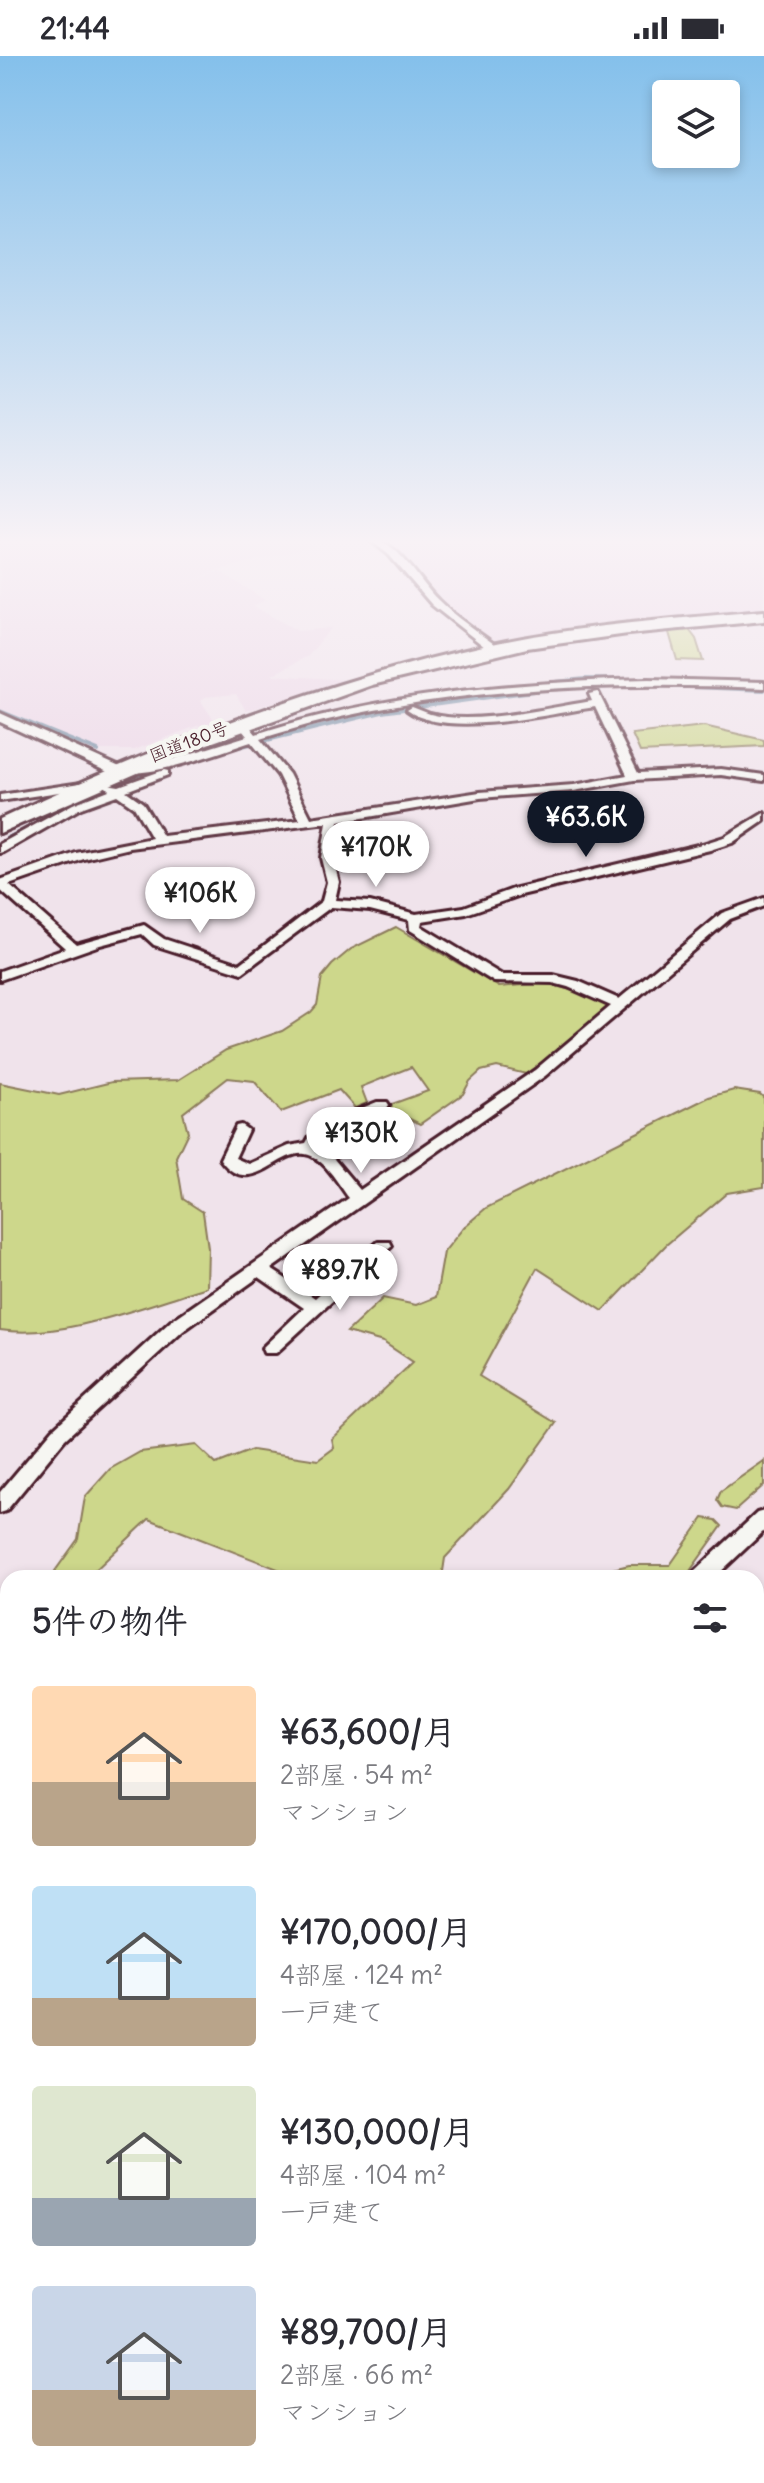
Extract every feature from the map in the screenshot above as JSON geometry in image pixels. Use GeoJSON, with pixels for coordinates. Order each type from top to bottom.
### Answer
{"type":"FeatureCollection","features":[{"type":"Feature","properties":{"kind":"highway","name":"国道180号"},"geometry":{"type":"LineString","coordinates":[[0,827],[108,783],[252,736],[349,685],[481,652]]}},
{"type":"Feature","properties":{"kind":"street"},"geometry":{"type":"LineString","coordinates":[[0,798],[108,783],[252,736],[314,720],[423,700],[668,681],[764,685]]}},
{"type":"Feature","properties":{"kind":"street"},"geometry":{"type":"LineString","coordinates":[[590,686],[634,777]]}},
{"type":"Feature","properties":{"kind":"street"},"geometry":{"type":"LineString","coordinates":[[252,736],[293,734],[412,710],[590,686]]}},
{"type":"Feature","properties":{"kind":"street"},"geometry":{"type":"LineString","coordinates":[[694,689],[764,693]]}},
{"type":"Feature","properties":{"kind":"street"},"geometry":{"type":"LineString","coordinates":[[412,710],[430,717],[490,718],[598,703]]}},
{"type":"Feature","properties":{"kind":"street"},"geometry":{"type":"LineString","coordinates":[[0,717],[139,805],[159,840]]}},
{"type":"Feature","properties":{"kind":"street"},"geometry":{"type":"LineString","coordinates":[[252,736],[283,774],[307,822]]}},
{"type":"Feature","properties":{"kind":"street"},"geometry":{"type":"LineString","coordinates":[[74,949],[0,884],[80,856],[159,840],[334,819],[480,795],[574,788],[634,777],[721,772],[764,778]]}},
{"type":"Feature","properties":{"kind":"street"},"geometry":{"type":"LineString","coordinates":[[0,849],[108,783]]}},
{"type":"Feature","properties":{"kind":"street"},"geometry":{"type":"LineString","coordinates":[[328,903],[370,906],[416,918],[466,910],[517,892],[706,847],[728,840],[764,816]]}},
{"type":"Feature","properties":{"kind":"street"},"geometry":{"type":"LineString","coordinates":[[0,976],[74,949],[144,929],[159,942],[242,969],[328,903],[333,882],[327,858],[334,819]]}},
{"type":"Feature","properties":{"kind":"street"},"geometry":{"type":"LineString","coordinates":[[0,1505],[41,1452],[177,1326],[540,1073],[726,916],[764,902]]}},
{"type":"Feature","properties":{"kind":"street"},"geometry":{"type":"LineString","coordinates":[[416,918],[414,927],[499,979],[553,979],[573,984],[622,1006]]}},
{"type":"Feature","properties":{"kind":"street"},"geometry":{"type":"LineString","coordinates":[[310,1150],[320,1131],[382,1105]]}},
{"type":"Feature","properties":{"kind":"street"},"geometry":{"type":"LineString","coordinates":[[241,1130],[227,1159],[244,1169],[256,1169],[292,1148],[310,1150],[318,1153],[360,1200]]}},
{"type":"Feature","properties":{"kind":"street"},"geometry":{"type":"LineString","coordinates":[[270,1348],[384,1246]]}},
{"type":"Feature","properties":{"kind":"street"},"geometry":{"type":"LineString","coordinates":[[260,1269],[316,1307]]}},
{"type":"Feature","properties":{"kind":"street"},"geometry":{"type":"LineString","coordinates":[[710,1570],[764,1519]]}},
{"type":"Feature","properties":{"kind":"shaded area"},"geometry":{"type":"Polygon","coordinates":[[[0,652],[311,652],[272,675],[347,680],[246,711],[236,694],[205,697],[201,701],[215,722],[134,750],[98,750],[0,709],[0,652]]]}},
{"type":"Feature","properties":{"kind":"green space"},"geometry":{"type":"Polygon","coordinates":[[[675,652],[700,652],[703,661],[677,660],[675,652]]]}},
{"type":"Feature","properties":{"kind":"green space"},"geometry":{"type":"Polygon","coordinates":[[[704,726],[764,740],[764,746],[640,752],[632,734],[704,726]]]}},
{"type":"Feature","properties":{"kind":"green space"},"geometry":{"type":"Polygon","coordinates":[[[396,927],[499,987],[548,983],[609,1005],[603,1016],[526,1074],[497,1067],[481,1071],[470,1081],[463,1094],[420,1124],[391,1110],[392,1104],[428,1091],[411,1067],[361,1087],[367,1103],[355,1108],[339,1090],[281,1112],[254,1081],[228,1078],[183,1113],[188,1132],[176,1157],[183,1199],[203,1212],[208,1248],[207,1287],[77,1326],[24,1332],[0,1330],[0,1083],[59,1095],[112,1082],[178,1080],[226,1050],[282,1031],[311,1012],[317,1005],[322,977],[332,965],[351,949],[396,927]]]}},
{"type":"Feature","properties":{"kind":"green space"},"geometry":{"type":"Polygon","coordinates":[[[734,1090],[760,1094],[764,1098],[764,1187],[727,1193],[666,1245],[603,1311],[537,1268],[479,1376],[556,1423],[509,1489],[445,1558],[443,1570],[280,1570],[149,1519],[95,1570],[56,1570],[78,1539],[85,1497],[110,1469],[140,1452],[196,1445],[216,1464],[252,1450],[318,1460],[334,1448],[332,1439],[413,1362],[383,1342],[347,1332],[383,1298],[416,1305],[436,1297],[444,1252],[464,1227],[486,1208],[709,1097],[734,1090]]]}},
{"type":"Feature","properties":{"kind":"green space"},"geometry":{"type":"Polygon","coordinates":[[[764,1461],[764,1485],[736,1510],[722,1507],[717,1500],[721,1491],[764,1461]]]}},
{"type":"Feature","properties":{"kind":"green space"},"geometry":{"type":"Polygon","coordinates":[[[703,1518],[716,1520],[722,1526],[691,1570],[609,1570],[629,1565],[670,1565],[703,1518]]]}},
{"type":"Feature","properties":{"kind":"waterway"},"geometry":{"type":"LineString","coordinates":[[452,692],[585,679],[764,682]]}},
{"type":"Feature","properties":{"kind":"waterway"},"geometry":{"type":"LineString","coordinates":[[668,686],[764,690]]}},
{"type":"Feature","properties":{"kind":"waterway"},"geometry":{"type":"LineString","coordinates":[[226,750],[382,712],[541,690]]}},
{"type":"Feature","properties":{"kind":"waterway"},"geometry":{"type":"LineString","coordinates":[[0,711],[98,751]]}},
{"type":"Feature","properties":{"kind":"waterway"},"geometry":{"type":"LineString","coordinates":[[176,755],[343,711]]}},
{"type":"Feature","properties":{"kind":"waterway"},"geometry":{"type":"LineString","coordinates":[[151,773],[169,767]]}},
{"type":"Feature","properties":{"kind":"waterway"},"geometry":{"type":"LineString","coordinates":[[7,839],[86,798],[151,773]]}},
{"type":"Feature","properties":{"kind":"waterway"},"geometry":{"type":"LineString","coordinates":[[145,775],[151,773]]}}]}
